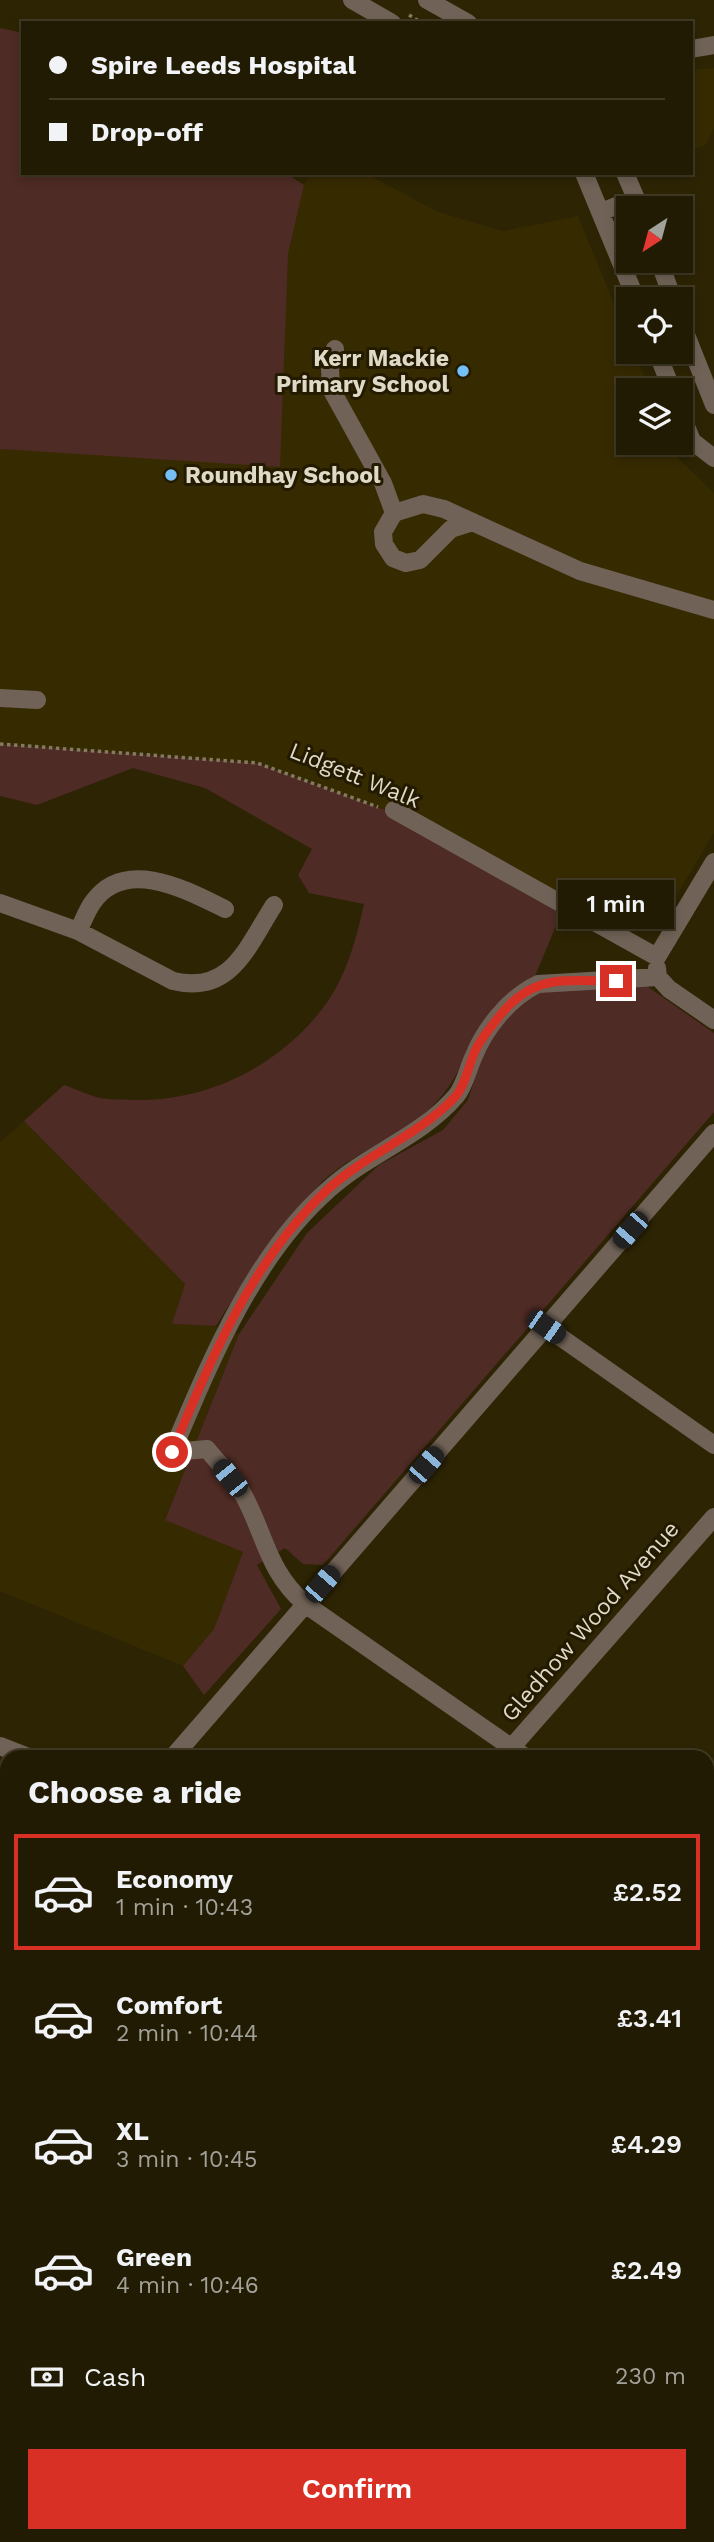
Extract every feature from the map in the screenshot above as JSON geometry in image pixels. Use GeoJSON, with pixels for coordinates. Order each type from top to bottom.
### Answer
{"type":"FeatureCollection","features":[{"type":"Feature","properties":{"kind":"street"},"geometry":{"type":"LineString","coordinates":[[352,0],[389,21]]}},
{"type":"Feature","properties":{"kind":"street"},"geometry":{"type":"LineString","coordinates":[[427,0],[464,21]]}},
{"type":"Feature","properties":{"kind":"street"},"geometry":{"type":"LineString","coordinates":[[693,48],[714,45]]}},
{"type":"Feature","properties":{"kind":"street"},"geometry":{"type":"LineString","coordinates":[[585,175],[631,287]]}},
{"type":"Feature","properties":{"kind":"street"},"geometry":{"type":"LineString","coordinates":[[626,175],[635,196]]}},
{"type":"Feature","properties":{"kind":"street"},"geometry":{"type":"LineString","coordinates":[[601,212],[616,208]]}},
{"type":"Feature","properties":{"kind":"street"},"geometry":{"type":"LineString","coordinates":[[335,349],[330,369],[331,389],[383,483],[394,513]]}},
{"type":"Feature","properties":{"kind":"street"},"geometry":{"type":"LineString","coordinates":[[693,352],[714,405]]}},
{"type":"Feature","properties":{"kind":"street"},"geometry":{"type":"LineString","coordinates":[[693,442],[714,458]]}},
{"type":"Feature","properties":{"kind":"street"},"geometry":{"type":"LineString","coordinates":[[473,522],[450,529],[420,559],[406,564],[393,558],[384,544],[383,532],[394,513],[424,504],[473,522],[580,571],[714,610]]}},
{"type":"Feature","properties":{"kind":"street"},"geometry":{"type":"LineString","coordinates":[[0,698],[37,700]]}},
{"type":"Feature","properties":{"kind":"street"},"geometry":{"type":"LineString","coordinates":[[388,809],[657,957]]}},
{"type":"Feature","properties":{"kind":"street"},"geometry":{"type":"LineString","coordinates":[[714,862],[657,957],[658,977],[669,989],[714,1020]]}},
{"type":"Feature","properties":{"kind":"street"},"geometry":{"type":"LineString","coordinates":[[78,931],[94,900],[113,886],[134,880],[157,879],[225,909]]}},
{"type":"Feature","properties":{"kind":"street"},"geometry":{"type":"LineString","coordinates":[[0,903],[78,931],[173,981],[190,985],[207,983],[223,976],[236,964],[274,905]]}},
{"type":"Feature","properties":{"kind":"street"},"geometry":{"type":"LineString","coordinates":[[507,1750],[305,1604],[291,1591],[266,1553],[256,1520],[242,1493],[206,1449],[172,1452],[220,1337],[286,1235],[328,1189],[421,1128],[458,1095],[477,1047],[520,992],[538,984],[564,981],[658,977]]}},
{"type":"Feature","properties":{"kind":"street"},"geometry":{"type":"LineString","coordinates":[[179,1750],[714,1133]]}},
{"type":"Feature","properties":{"kind":"street"},"geometry":{"type":"LineString","coordinates":[[546,1327],[714,1445]]}},
{"type":"Feature","properties":{"kind":"street","name":"Gledhow Wood Avenue"},"geometry":{"type":"LineString","coordinates":[[516,1750],[714,1517]]}},
{"type":"Feature","properties":{"kind":"path","name":"Lidgett Walk"},"geometry":{"type":"LineString","coordinates":[[0,744],[257,763],[388,809]]}},
{"type":"Feature","properties":{"kind":"shaded area","name":"Roundhay School"},"geometry":{"type":"Polygon","coordinates":[[[0,28],[21,33],[21,175],[288,175],[304,184],[310,175],[369,175],[438,212],[504,231],[578,216],[616,309],[616,364],[639,364],[645,378],[616,378],[616,455],[677,455],[714,493],[714,833],[670,906],[640,889],[611,936],[257,763],[0,744],[0,28]]]}},
{"type":"Feature","properties":{"kind":"shaded area"},"geometry":{"type":"Polygon","coordinates":[[[0,28],[21,33],[21,175],[288,175],[304,185],[288,254],[280,467],[0,449],[0,28]]]}},
{"type":"Feature","properties":{"kind":"shaded area"},"geometry":{"type":"Polygon","coordinates":[[[714,68],[714,129],[705,145],[693,149],[693,70],[714,68]]]}},
{"type":"Feature","properties":{"kind":"shaded area"},"geometry":{"type":"Polygon","coordinates":[[[0,744],[257,763],[393,813],[563,909],[535,976],[628,973],[714,1033],[714,1112],[323,1565],[303,1564],[285,1548],[257,1565],[281,1609],[204,1695],[183,1666],[214,1629],[243,1552],[165,1520],[239,1334],[307,1233],[379,1165],[443,1130],[468,1100],[476,1075],[460,1068],[446,1090],[415,1121],[345,1164],[321,1183],[264,1253],[216,1326],[172,1324],[185,1284],[24,1121],[64,1085],[104,1099],[160,1099],[213,1087],[262,1064],[285,1048],[305,1029],[331,996],[349,958],[364,904],[309,893],[298,875],[312,849],[205,788],[133,768],[37,805],[0,796],[0,744]]]}},
{"type":"Feature","properties":{"kind":"shaded area"},"geometry":{"type":"Polygon","coordinates":[[[24,1121],[185,1284],[172,1324],[216,1326],[239,1334],[165,1519],[243,1552],[214,1629],[183,1666],[0,1591],[0,1142],[24,1121]]]}},
{"type":"Feature","properties":{"kind":"place","name":"Kerr Mackie Primary School"},"geometry":{"type":"Point","coordinates":[463,371]}},
{"type":"Feature","properties":{"kind":"place","name":"Roundhay School"},"geometry":{"type":"Point","coordinates":[171,475]}},
{"type":"Feature","properties":{"kind":"route"},"geometry":{"type":"LineString","coordinates":[[172,1452],[220,1337],[286,1235],[328,1189],[421,1128],[458,1095],[477,1047],[520,992],[538,984],[564,981],[616,981]]}}]}
